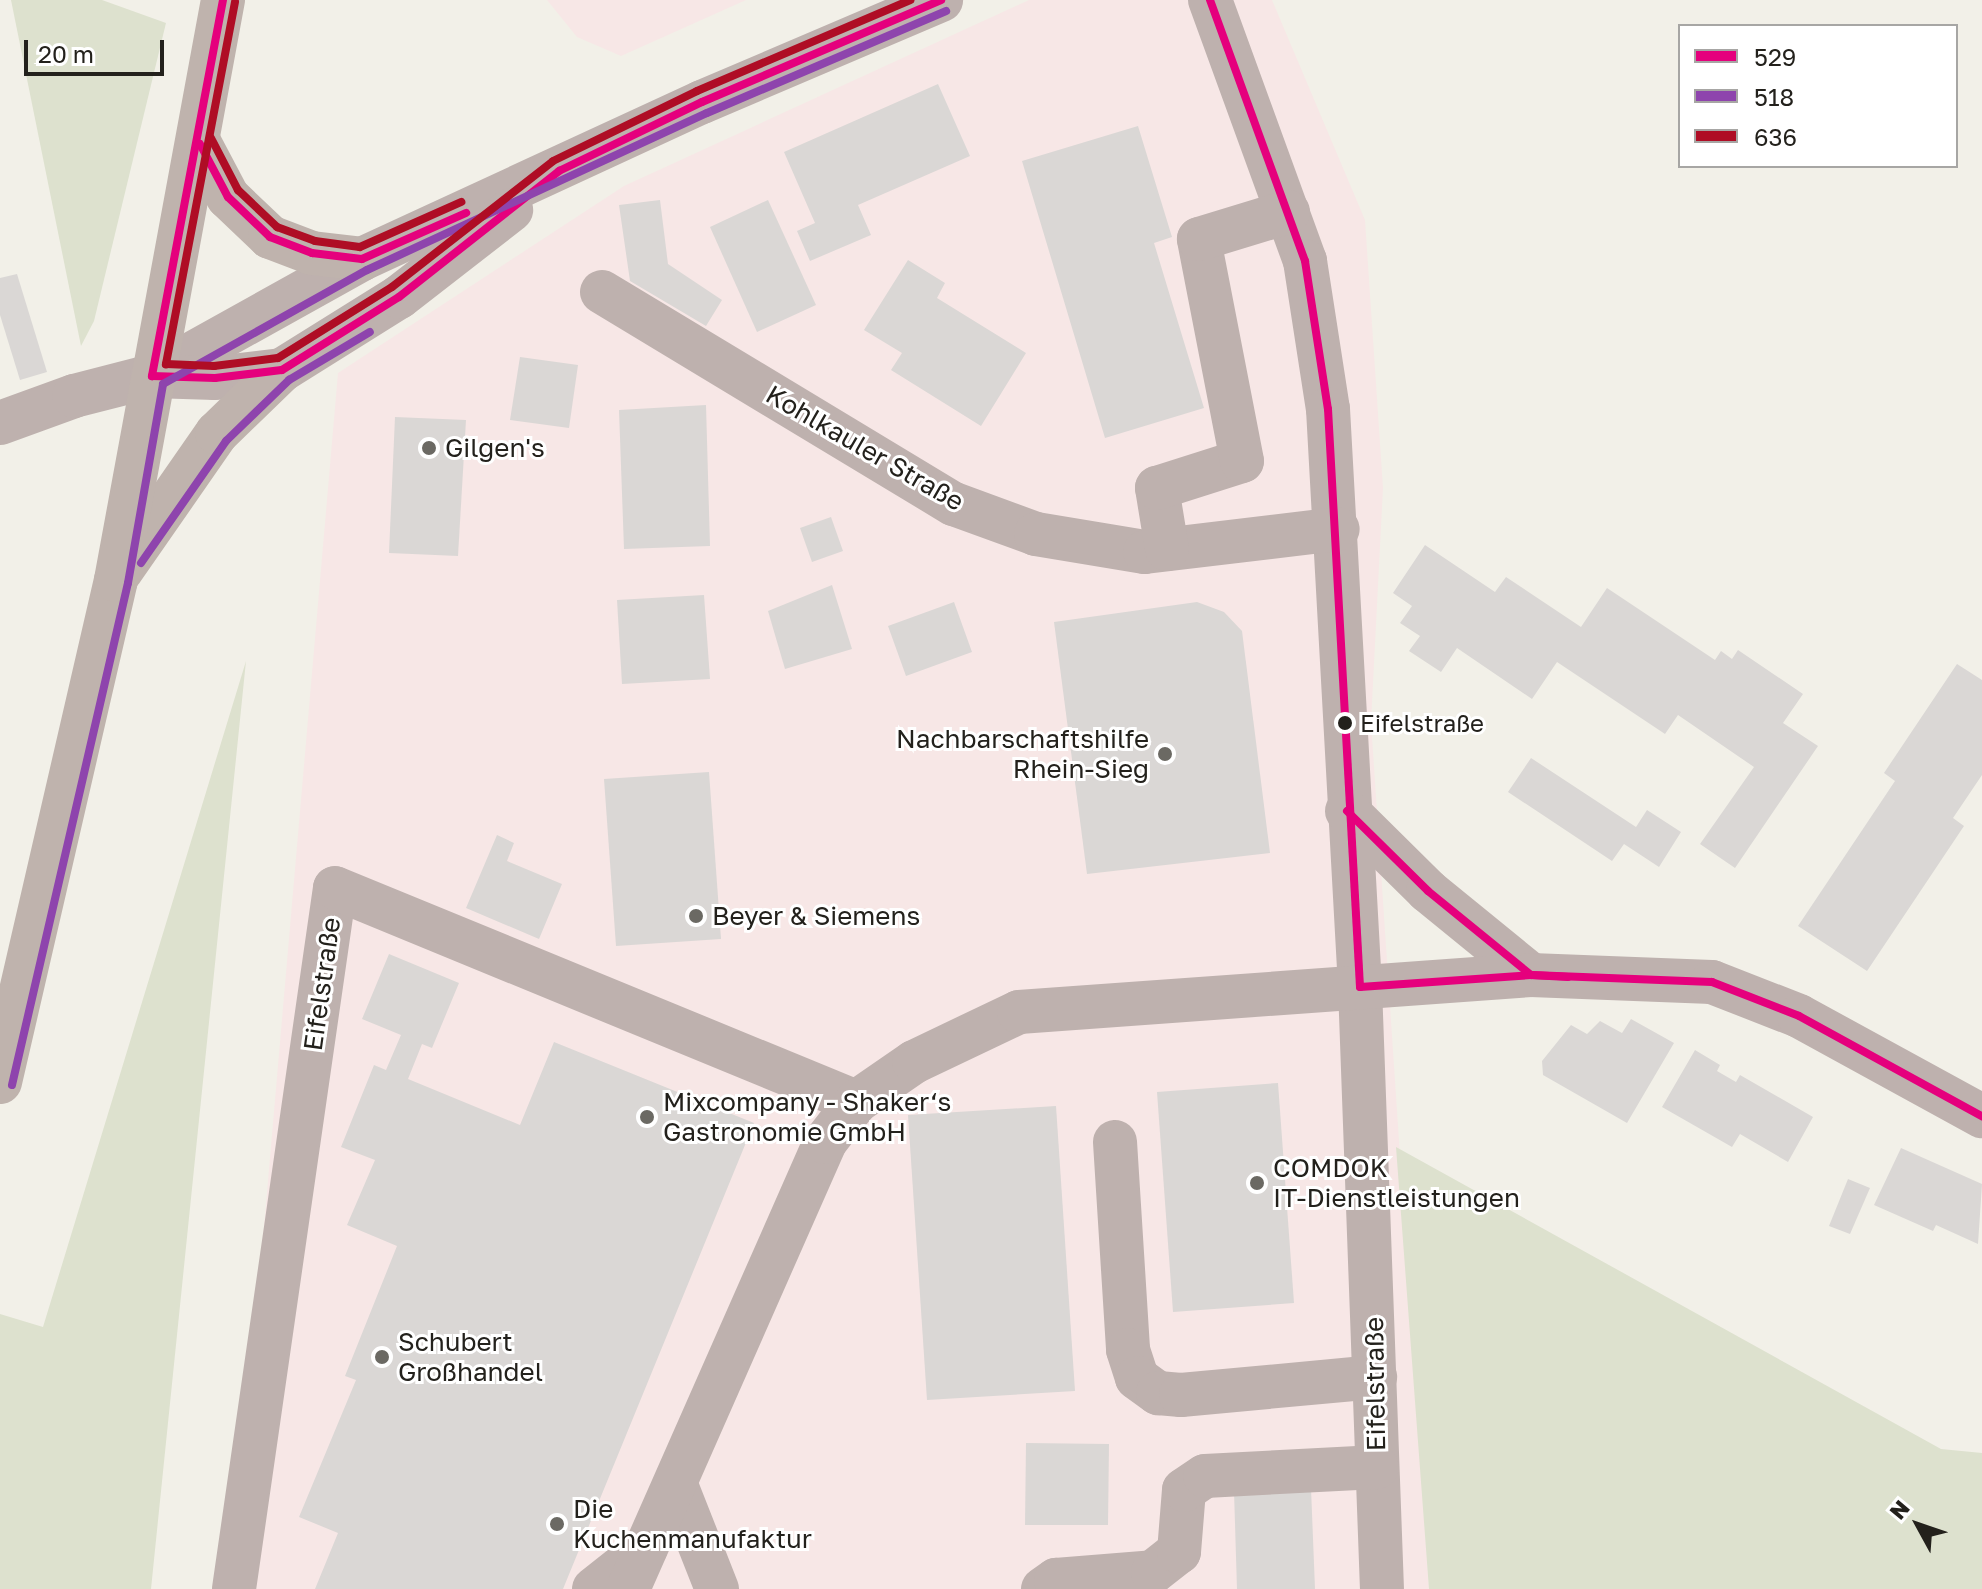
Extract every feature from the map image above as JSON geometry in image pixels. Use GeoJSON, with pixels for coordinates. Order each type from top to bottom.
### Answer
{"type":"FeatureCollection","features":[{"type":"Feature","properties":{"kind":"main road"},"geometry":{"type":"LineString","coordinates":[[0,1082],[116,580],[152,376],[200,144],[223,0]]}},
{"type":"Feature","properties":{"kind":"main road"},"geometry":{"type":"LineString","coordinates":[[200,144],[228,197],[270,237],[312,253],[362,259]]}},
{"type":"Feature","properties":{"kind":"main road"},"geometry":{"type":"LineString","coordinates":[[116,580],[217,433],[282,370]]}},
{"type":"Feature","properties":{"kind":"street"},"geometry":{"type":"LineString","coordinates":[[0,423],[74,396],[152,376],[362,259],[559,171],[702,102],[941,0]]}},
{"type":"Feature","properties":{"kind":"street","name":"Eifelstraße"},"geometry":{"type":"LineString","coordinates":[[1210,0],[1288,212],[1307,276],[1328,409],[1338,529],[1347,811],[1360,987],[1382,1589]]}},
{"type":"Feature","properties":{"kind":"street"},"geometry":{"type":"LineString","coordinates":[[152,376],[215,378],[282,370],[399,297],[559,171]]}},
{"type":"Feature","properties":{"kind":"street"},"geometry":{"type":"LineString","coordinates":[[1167,549],[1157,488],[1242,461],[1199,239],[1288,212]]}},
{"type":"Feature","properties":{"kind":"street","name":"Kohlkauler Straße"},"geometry":{"type":"LineString","coordinates":[[602,292],[954,504],[1036,534],[1145,552],[1338,529]]}},
{"type":"Feature","properties":{"kind":"street"},"geometry":{"type":"LineString","coordinates":[[1347,811],[1428,891],[1531,975]]}},
{"type":"Feature","properties":{"kind":"street","name":"Eifelstraße"},"geometry":{"type":"LineString","coordinates":[[234,1589],[335,888],[856,1102]]}},
{"type":"Feature","properties":{"kind":"street"},"geometry":{"type":"LineString","coordinates":[[628,1589],[825,1142],[856,1102],[914,1062],[1019,1012],[1531,975],[1712,982],[1799,1016],[1982,1116]]}},
{"type":"Feature","properties":{"kind":"street"},"geometry":{"type":"LineString","coordinates":[[1115,1142],[1128,1350],[1137,1378],[1158,1393],[1181,1395],[1375,1377]]}},
{"type":"Feature","properties":{"kind":"street"},"geometry":{"type":"LineString","coordinates":[[1043,1589],[1056,1580],[1153,1572],[1179,1552],[1184,1490],[1205,1476],[1377,1467]]}},
{"type":"Feature","properties":{"kind":"street"},"geometry":{"type":"LineString","coordinates":[[676,1485],[717,1589]]}},
{"type":"Feature","properties":{"kind":"street"},"geometry":{"type":"LineString","coordinates":[[594,1589],[648,1546]]}},
{"type":"Feature","properties":{"kind":"shaded area"},"geometry":{"type":"Polygon","coordinates":[[[547,0],[746,0],[621,56],[577,37],[547,0]]]}},
{"type":"Feature","properties":{"kind":"shaded area"},"geometry":{"type":"Polygon","coordinates":[[[1029,0],[1272,0],[1365,220],[1383,488],[1371,722],[1429,1589],[215,1589],[262,1250],[338,373],[624,186],[1029,0]]]}},
{"type":"Feature","properties":{"kind":"green space"},"geometry":{"type":"Polygon","coordinates":[[[11,0],[102,0],[166,23],[94,321],[81,346],[11,0]]]}},
{"type":"Feature","properties":{"kind":"green space"},"geometry":{"type":"Polygon","coordinates":[[[246,661],[151,1589],[0,1589],[0,1314],[43,1327],[246,661]]]}},
{"type":"Feature","properties":{"kind":"green space"},"geometry":{"type":"Polygon","coordinates":[[[1396,1147],[1941,1449],[1982,1453],[1982,1589],[1429,1589],[1396,1147]]]}},
{"type":"Feature","properties":{"kind":"building"},"geometry":{"type":"Polygon","coordinates":[[[938,84],[970,156],[858,205],[871,235],[810,261],[797,231],[815,223],[784,152],[938,84]]]}},
{"type":"Feature","properties":{"kind":"building"},"geometry":{"type":"Polygon","coordinates":[[[1138,126],[1172,237],[1154,243],[1204,408],[1105,438],[1022,161],[1138,126]]]}},
{"type":"Feature","properties":{"kind":"building"},"geometry":{"type":"Polygon","coordinates":[[[660,200],[668,264],[722,300],[706,326],[630,281],[619,205],[660,200]]]}},
{"type":"Feature","properties":{"kind":"building"},"geometry":{"type":"Polygon","coordinates":[[[768,200],[816,305],[757,332],[710,227],[768,200]]]}},
{"type":"Feature","properties":{"kind":"building"},"geometry":{"type":"Polygon","coordinates":[[[908,260],[945,283],[937,298],[1026,353],[981,426],[891,370],[902,353],[864,330],[908,260]]]}},
{"type":"Feature","properties":{"kind":"building"},"geometry":{"type":"Polygon","coordinates":[[[17,274],[47,372],[20,380],[0,315],[0,278],[17,274]]]}},
{"type":"Feature","properties":{"kind":"building"},"geometry":{"type":"Polygon","coordinates":[[[520,357],[578,365],[569,428],[510,420],[520,357]]]}},
{"type":"Feature","properties":{"kind":"building"},"geometry":{"type":"Polygon","coordinates":[[[706,405],[710,546],[624,549],[619,410],[706,405]]]}},
{"type":"Feature","properties":{"kind":"building"},"geometry":{"type":"Polygon","coordinates":[[[395,417],[466,420],[458,556],[389,553],[395,417]]]}},
{"type":"Feature","properties":{"kind":"building"},"geometry":{"type":"Polygon","coordinates":[[[831,517],[843,551],[812,562],[800,528],[831,517]]]}},
{"type":"Feature","properties":{"kind":"building"},"geometry":{"type":"Polygon","coordinates":[[[1425,545],[1495,592],[1506,577],[1581,627],[1607,588],[1715,660],[1721,651],[1732,659],[1738,650],[1803,694],[1783,723],[1818,746],[1735,868],[1700,844],[1754,767],[1678,715],[1665,734],[1557,662],[1532,699],[1457,648],[1441,672],[1409,651],[1420,636],[1400,623],[1412,606],[1393,593],[1425,545]]]}},
{"type":"Feature","properties":{"kind":"building"},"geometry":{"type":"Polygon","coordinates":[[[832,585],[852,649],[785,669],[768,611],[832,585]]]}},
{"type":"Feature","properties":{"kind":"building"},"geometry":{"type":"Polygon","coordinates":[[[704,595],[710,679],[622,684],[617,600],[704,595]]]}},
{"type":"Feature","properties":{"kind":"building"},"geometry":{"type":"Polygon","coordinates":[[[954,602],[972,652],[906,676],[888,626],[954,602]]]}},
{"type":"Feature","properties":{"kind":"building","name":"Nachbarschaftshilfe Rhein-Sieg"},"geometry":{"type":"Polygon","coordinates":[[[1197,602],[1224,612],[1242,631],[1270,853],[1087,874],[1054,622],[1197,602]]]}},
{"type":"Feature","properties":{"kind":"building"},"geometry":{"type":"Polygon","coordinates":[[[1957,664],[1982,680],[1982,775],[1953,818],[1964,826],[1867,971],[1798,926],[1895,781],[1884,773],[1957,664]]]}},
{"type":"Feature","properties":{"kind":"building"},"geometry":{"type":"Polygon","coordinates":[[[1531,758],[1636,827],[1647,810],[1681,832],[1659,867],[1624,844],[1612,861],[1508,792],[1531,758]]]}},
{"type":"Feature","properties":{"kind":"building"},"geometry":{"type":"Polygon","coordinates":[[[709,772],[721,939],[616,946],[604,779],[709,772]]]}},
{"type":"Feature","properties":{"kind":"building"},"geometry":{"type":"Polygon","coordinates":[[[497,835],[514,843],[507,861],[562,884],[539,939],[466,908],[497,835]]]}},
{"type":"Feature","properties":{"kind":"building"},"geometry":{"type":"Polygon","coordinates":[[[389,954],[459,983],[432,1048],[422,1044],[408,1079],[520,1125],[554,1042],[754,1123],[563,1589],[315,1589],[338,1533],[299,1517],[356,1380],[345,1376],[397,1246],[347,1225],[375,1160],[341,1147],[374,1065],[386,1070],[401,1035],[362,1019],[389,954]]]}},
{"type":"Feature","properties":{"kind":"building"},"geometry":{"type":"Polygon","coordinates":[[[1631,1019],[1674,1043],[1627,1123],[1543,1075],[1542,1061],[1571,1025],[1587,1034],[1600,1021],[1622,1033],[1631,1019]]]}},
{"type":"Feature","properties":{"kind":"building"},"geometry":{"type":"Polygon","coordinates":[[[1695,1050],[1720,1065],[1717,1071],[1736,1082],[1740,1075],[1813,1117],[1788,1162],[1740,1134],[1732,1147],[1662,1107],[1695,1050]]]}},
{"type":"Feature","properties":{"kind":"building"},"geometry":{"type":"Polygon","coordinates":[[[1278,1083],[1294,1303],[1173,1312],[1157,1092],[1278,1083]]]}},
{"type":"Feature","properties":{"kind":"building"},"geometry":{"type":"Polygon","coordinates":[[[1056,1106],[1075,1391],[927,1400],[908,1115],[1056,1106]]]}},
{"type":"Feature","properties":{"kind":"building"},"geometry":{"type":"Polygon","coordinates":[[[1901,1148],[1982,1184],[1978,1244],[1936,1225],[1933,1231],[1874,1205],[1901,1148]]]}},
{"type":"Feature","properties":{"kind":"building"},"geometry":{"type":"Polygon","coordinates":[[[1848,1179],[1870,1188],[1850,1234],[1829,1226],[1848,1179]]]}},
{"type":"Feature","properties":{"kind":"building"},"geometry":{"type":"Polygon","coordinates":[[[1026,1443],[1109,1444],[1108,1525],[1025,1525],[1026,1443]]]}},
{"type":"Feature","properties":{"kind":"building"},"geometry":{"type":"Polygon","coordinates":[[[1311,1488],[1315,1589],[1237,1589],[1234,1491],[1311,1488]]]}},
{"type":"Feature","properties":{"kind":"transit line","name":"529"},"geometry":{"type":"LineString","coordinates":[[223,0],[152,376],[215,378],[282,370],[399,297],[559,171],[702,102],[941,0]]}},
{"type":"Feature","properties":{"kind":"transit line","name":"636"},"geometry":{"type":"LineString","coordinates":[[235,2],[166,364],[214,366],[278,358],[392,287],[553,161],[697,91],[910,0]]}},
{"type":"Feature","properties":{"kind":"transit line","name":"529"},"geometry":{"type":"LineString","coordinates":[[1210,0],[1305,261],[1328,409],[1360,987],[1531,975],[1712,982],[1799,1016],[1982,1116]]}},
{"type":"Feature","properties":{"kind":"transit line","name":"518"},"geometry":{"type":"LineString","coordinates":[[12,1085],[128,583],[163,384],[367,270],[707,113],[946,11]]}},
{"type":"Feature","properties":{"kind":"transit line","name":"636"},"geometry":{"type":"LineString","coordinates":[[211,138],[238,190],[277,227],[315,241],[360,247],[461,202]]}},
{"type":"Feature","properties":{"kind":"transit line","name":"529"},"geometry":{"type":"LineString","coordinates":[[200,144],[228,197],[270,237],[312,253],[362,259],[466,213]]}},
{"type":"Feature","properties":{"kind":"transit line","name":"518"},"geometry":{"type":"LineString","coordinates":[[141,563],[226,441],[289,380],[370,332]]}},
{"type":"Feature","properties":{"kind":"transit line","name":"529"},"geometry":{"type":"LineString","coordinates":[[1347,811],[1428,891],[1531,975],[1568,977]]}},
{"type":"Feature","properties":{"kind":"place","name":"Gilgen's"},"geometry":{"type":"Point","coordinates":[429,448]}},
{"type":"Feature","properties":{"kind":"place","name":"Eifelstraße"},"geometry":{"type":"Point","coordinates":[1345,723]}},
{"type":"Feature","properties":{"kind":"place","name":"Nachbarschaftshilfe Rhein-Sieg"},"geometry":{"type":"Point","coordinates":[1165,754]}},
{"type":"Feature","properties":{"kind":"place","name":"Beyer & Siemens"},"geometry":{"type":"Point","coordinates":[696,916]}},
{"type":"Feature","properties":{"kind":"place","name":"Mixcompany - Shaker‘s Gastronomie GmbH"},"geometry":{"type":"Point","coordinates":[647,1117]}},
{"type":"Feature","properties":{"kind":"place","name":"COMDOK IT-Dienstleistungen"},"geometry":{"type":"Point","coordinates":[1257,1183]}},
{"type":"Feature","properties":{"kind":"place","name":"Schubert Großhandel"},"geometry":{"type":"Point","coordinates":[382,1357]}},
{"type":"Feature","properties":{"kind":"place","name":"Die Kuchenmanufaktur"},"geometry":{"type":"Point","coordinates":[557,1524]}}]}
